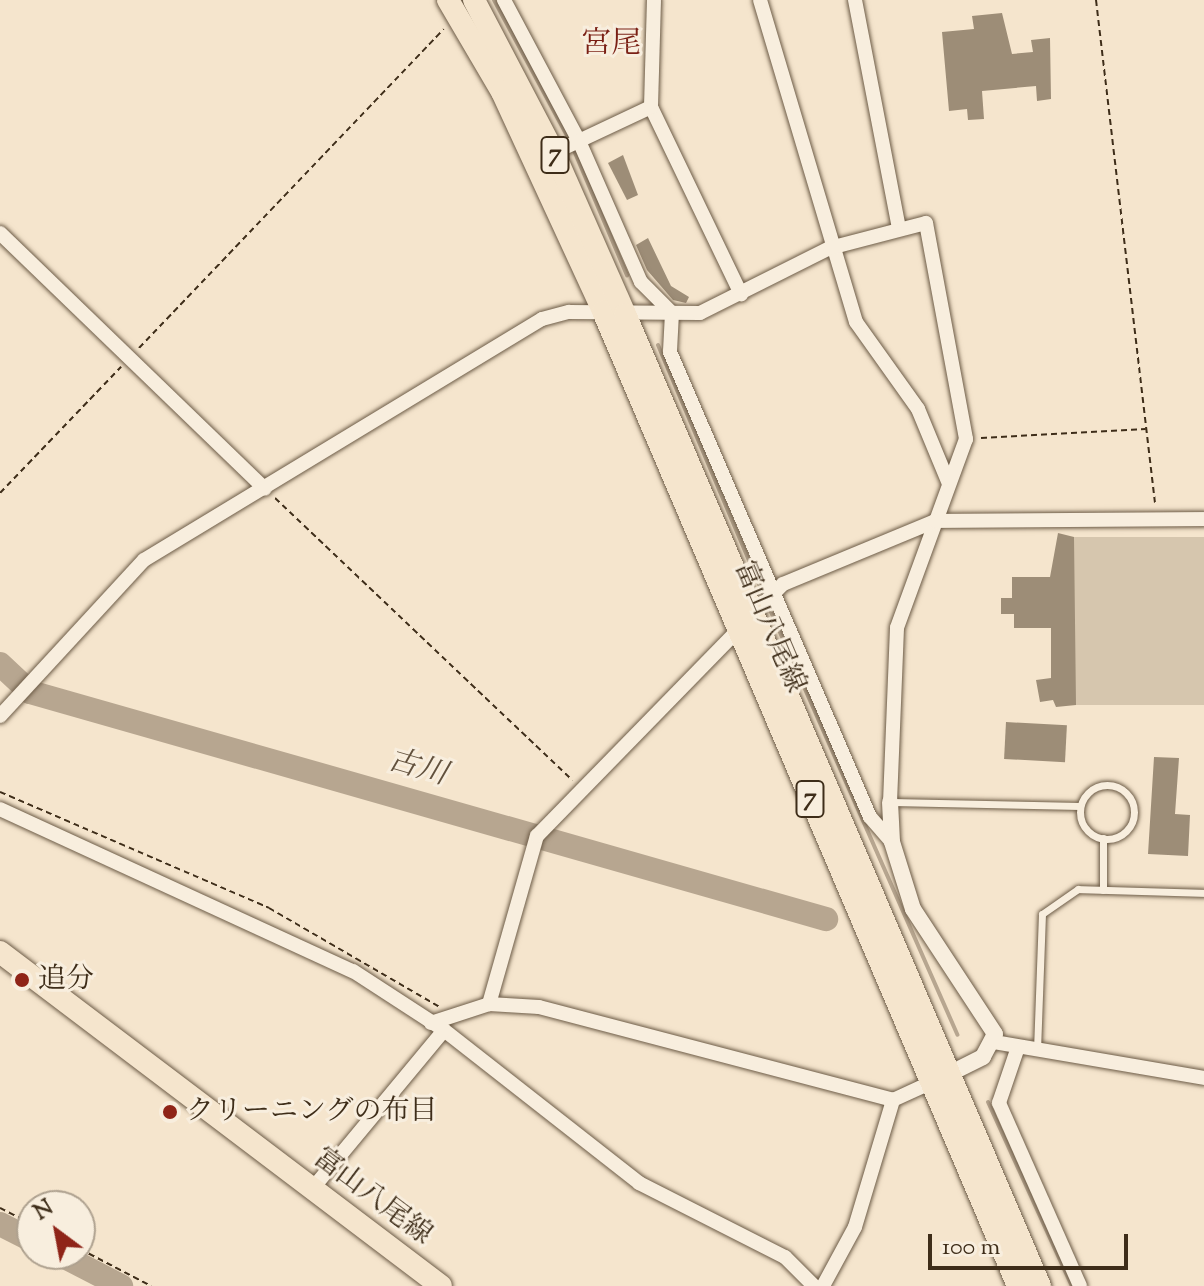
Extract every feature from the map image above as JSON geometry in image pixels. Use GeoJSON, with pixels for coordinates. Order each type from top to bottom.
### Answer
{"type":"FeatureCollection","features":[{"type":"Feature","properties":{"kind":"main road","name":"富山八尾線"},"geometry":{"type":"LineString","coordinates":[[460,5],[544,157],[754,612],[940,1079],[1018,1286]]}},
{"type":"Feature","properties":{"kind":"main road","name":"富山八尾線"},"geometry":{"type":"LineString","coordinates":[[614,312],[736,627],[940,1079],[1040,1286]]}},
{"type":"Feature","properties":{"kind":"main road","name":"富山八尾線"},"geometry":{"type":"LineString","coordinates":[[0,952],[441,1286]]}},
{"type":"Feature","properties":{"kind":"street"},"geometry":{"type":"LineString","coordinates":[[504,0],[579,141],[641,282],[672,313],[670,352],[870,817],[892,842]]}},
{"type":"Feature","properties":{"kind":"street"},"geometry":{"type":"LineString","coordinates":[[654,0],[651,107],[741,294]]}},
{"type":"Feature","properties":{"kind":"street"},"geometry":{"type":"LineString","coordinates":[[760,0],[830,248],[856,322],[918,409],[949,484]]}},
{"type":"Feature","properties":{"kind":"street"},"geometry":{"type":"LineString","coordinates":[[855,0],[899,229]]}},
{"type":"Feature","properties":{"kind":"street"},"geometry":{"type":"LineString","coordinates":[[544,157],[651,107]]}},
{"type":"Feature","properties":{"kind":"street"},"geometry":{"type":"LineString","coordinates":[[0,716],[144,560],[542,319],[614,312],[700,313],[830,248],[926,223],[966,439],[897,628],[890,802],[892,842],[913,909],[987,1013],[994,1042],[983,1057],[893,1100],[539,1007],[489,1004],[448,1015],[313,1188]]}},
{"type":"Feature","properties":{"kind":"street"},"geometry":{"type":"LineString","coordinates":[[0,233],[265,489]]}},
{"type":"Feature","properties":{"kind":"street"},"geometry":{"type":"LineString","coordinates":[[489,1004],[537,836],[736,627],[775,592],[935,521],[1204,519]]}},
{"type":"Feature","properties":{"kind":"street"},"geometry":{"type":"LineString","coordinates":[[0,809],[353,971],[437,1027],[639,1183],[785,1257],[814,1286]]}},
{"type":"Feature","properties":{"kind":"street"},"geometry":{"type":"LineString","coordinates":[[994,1042],[1017,1050],[1037,1050],[1204,1078]]}},
{"type":"Feature","properties":{"kind":"street"},"geometry":{"type":"LineString","coordinates":[[1017,1050],[999,1103],[1080,1286]]}},
{"type":"Feature","properties":{"kind":"street"},"geometry":{"type":"LineString","coordinates":[[823,1286],[855,1227],[893,1100]]}},
{"type":"Feature","properties":{"kind":"lane"},"geometry":{"type":"LineString","coordinates":[[1080,806],[1097,786],[1115,785],[1129,796],[1132,822],[1103,838]]}},
{"type":"Feature","properties":{"kind":"lane"},"geometry":{"type":"LineString","coordinates":[[890,802],[1080,806]]}},
{"type":"Feature","properties":{"kind":"lane"},"geometry":{"type":"LineString","coordinates":[[1080,806],[1087,831],[1103,838]]}},
{"type":"Feature","properties":{"kind":"lane"},"geometry":{"type":"LineString","coordinates":[[1103,838],[1103,890]]}},
{"type":"Feature","properties":{"kind":"lane"},"geometry":{"type":"LineString","coordinates":[[1037,1050],[1042,914],[1078,889],[1204,893]]}},
{"type":"Feature","properties":{"kind":"path"},"geometry":{"type":"LineString","coordinates":[[1096,0],[1157,520]]}},
{"type":"Feature","properties":{"kind":"path"},"geometry":{"type":"LineString","coordinates":[[0,493],[460,5]]}},
{"type":"Feature","properties":{"kind":"path"},"geometry":{"type":"LineString","coordinates":[[966,439],[1147,429]]}},
{"type":"Feature","properties":{"kind":"path"},"geometry":{"type":"LineString","coordinates":[[265,489],[581,788]]}},
{"type":"Feature","properties":{"kind":"path"},"geometry":{"type":"LineString","coordinates":[[0,792],[269,908],[383,968],[448,1015]]}},
{"type":"Feature","properties":{"kind":"path"},"geometry":{"type":"LineString","coordinates":[[96,1257],[151,1286]]}},
{"type":"Feature","properties":{"kind":"shaded area"},"geometry":{"type":"Polygon","coordinates":[[[1074,537],[1204,537],[1204,705],[1074,705],[1074,537]]]}},
{"type":"Feature","properties":{"kind":"building"},"geometry":{"type":"Polygon","coordinates":[[[1002,13],[1012,54],[1033,52],[1031,40],[1050,38],[1051,99],[1037,101],[1036,86],[982,91],[984,119],[968,120],[967,109],[949,111],[942,32],[974,29],[972,16],[1002,13]]]}},
{"type":"Feature","properties":{"kind":"building"},"geometry":{"type":"Polygon","coordinates":[[[623,155],[638,195],[627,200],[608,163],[623,155]]]}},
{"type":"Feature","properties":{"kind":"building"},"geometry":{"type":"Polygon","coordinates":[[[648,238],[671,286],[689,297],[686,303],[673,300],[647,270],[636,245],[648,238]]]}},
{"type":"Feature","properties":{"kind":"building"},"geometry":{"type":"Polygon","coordinates":[[[1058,533],[1074,537],[1076,705],[1056,707],[1053,700],[1040,702],[1036,680],[1051,678],[1051,628],[1014,628],[1014,614],[1001,614],[1001,598],[1012,598],[1012,577],[1050,577],[1058,533]]]}},
{"type":"Feature","properties":{"kind":"building"},"geometry":{"type":"Polygon","coordinates":[[[1006,722],[1067,725],[1065,762],[1004,759],[1006,722]]]}},
{"type":"Feature","properties":{"kind":"building"},"geometry":{"type":"Polygon","coordinates":[[[1154,757],[1179,758],[1175,814],[1190,815],[1188,856],[1148,854],[1154,757]]]}},
{"type":"Feature","properties":{"kind":"waterway"},"geometry":{"type":"LineString","coordinates":[[494,0],[570,141],[627,275]]}},
{"type":"Feature","properties":{"kind":"waterway"},"geometry":{"type":"LineString","coordinates":[[658,345],[763,594]]}},
{"type":"Feature","properties":{"kind":"waterway"},"geometry":{"type":"LineString","coordinates":[[771,612],[958,1035]]}},
{"type":"Feature","properties":{"kind":"waterway","name":"古川"},"geometry":{"type":"LineString","coordinates":[[0,664],[30,692],[826,919]]}},
{"type":"Feature","properties":{"kind":"waterway"},"geometry":{"type":"LineString","coordinates":[[988,1102],[1072,1286]]}},
{"type":"Feature","properties":{"kind":"waterway"},"geometry":{"type":"LineString","coordinates":[[0,1224],[16,1232]]}},
{"type":"Feature","properties":{"kind":"waterway"},"geometry":{"type":"LineString","coordinates":[[90,1270],[121,1286]]}},
{"type":"Feature","properties":{"kind":"place","name":"追分"},"geometry":{"type":"Point","coordinates":[22,980]}},
{"type":"Feature","properties":{"kind":"place","name":"クリーニングの布目"},"geometry":{"type":"Point","coordinates":[170,1112]}},
{"type":"Feature","properties":{"kind":"district","name":"宮尾"},"geometry":{"type":"Point","coordinates":[611,45]}}]}
